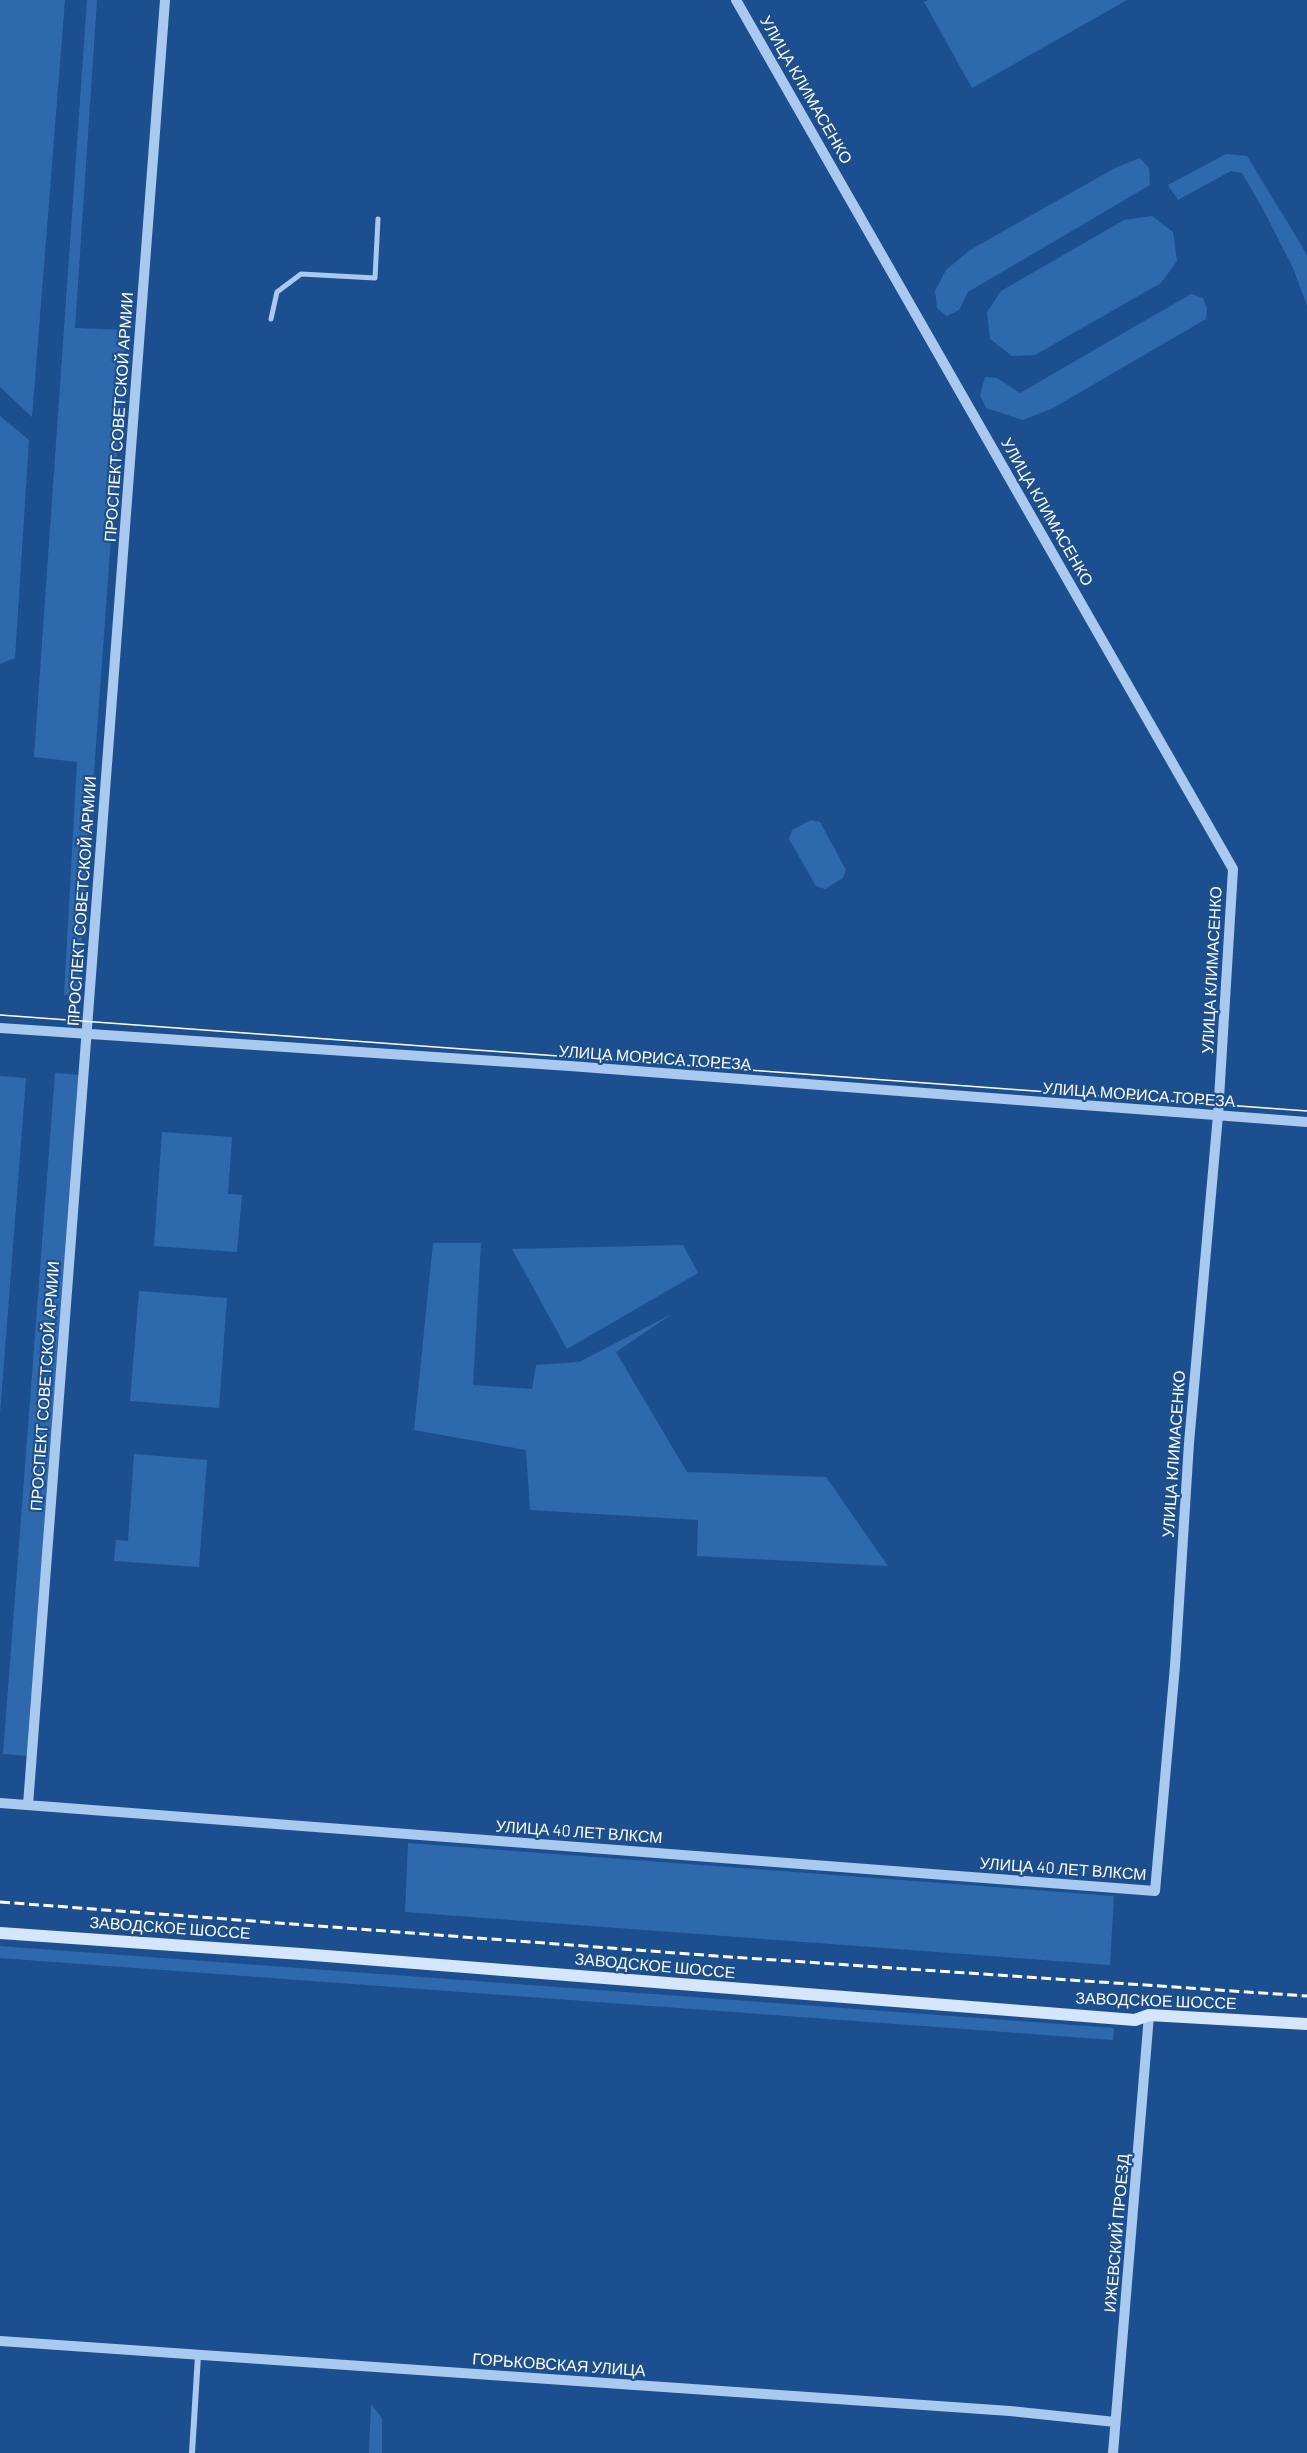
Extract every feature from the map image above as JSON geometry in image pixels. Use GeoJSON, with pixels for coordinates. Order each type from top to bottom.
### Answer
{"type":"FeatureCollection","features":[{"type":"Feature","properties":{"kind":"main road","name":"ЗАВОДСКОЕ ШОССЕ"},"geometry":{"type":"LineString","coordinates":[[0,1933],[301,1954],[1135,2020],[1149,2015],[1307,2024]]}},
{"type":"Feature","properties":{"kind":"street","name":"ПРОСПЕКТ СОВЕТСКОЙ АРМИИ"},"geometry":{"type":"LineString","coordinates":[[28,1805],[165,0]]}},
{"type":"Feature","properties":{"kind":"street","name":"УЛИЦА КЛИМАСЕНКО"},"geometry":{"type":"LineString","coordinates":[[736,0],[1233,869],[1218,1115],[1188,1443],[1175,1666],[1155,1891]]}},
{"type":"Feature","properties":{"kind":"street"},"geometry":{"type":"LineString","coordinates":[[271,319],[277,292],[301,274],[375,278],[378,219]]}},
{"type":"Feature","properties":{"kind":"street","name":"УЛИЦА МОРИСА ТОРЕЗА"},"geometry":{"type":"LineString","coordinates":[[0,1028],[570,1066],[1307,1122]]}},
{"type":"Feature","properties":{"kind":"street","name":"УЛИЦА 40 ЛЕТ ВЛКСМ"},"geometry":{"type":"LineString","coordinates":[[0,1803],[1155,1891]]}},
{"type":"Feature","properties":{"kind":"street","name":"ИЖЕВСКИЙ ПРОЕЗД"},"geometry":{"type":"LineString","coordinates":[[1113,2453],[1139,2161],[1149,2015]]}},
{"type":"Feature","properties":{"kind":"street","name":"ГОРЬКОВСКАЯ УЛИЦА"},"geometry":{"type":"LineString","coordinates":[[0,2341],[1010,2411],[1114,2422]]}},
{"type":"Feature","properties":{"kind":"street"},"geometry":{"type":"LineString","coordinates":[[192,2453],[198,2356]]}},
{"type":"Feature","properties":{"kind":"shaded area"},"geometry":{"type":"Polygon","coordinates":[[[0,0],[65,0],[32,417],[0,387],[0,0]]]}},
{"type":"Feature","properties":{"kind":"shaded area"},"geometry":{"type":"Polygon","coordinates":[[[87,0],[97,0],[75,328],[126,330],[78,994],[64,995],[77,762],[34,757],[87,0]]]}},
{"type":"Feature","properties":{"kind":"shaded area"},"geometry":{"type":"Polygon","coordinates":[[[928,0],[1127,0],[972,88],[924,2],[928,0]]]}},
{"type":"Feature","properties":{"kind":"shaded area"},"geometry":{"type":"Polygon","coordinates":[[[1226,154],[1247,156],[1303,248],[1307,256],[1307,306],[1293,268],[1242,173],[1231,171],[1178,200],[1168,185],[1226,154]]]}},
{"type":"Feature","properties":{"kind":"shaded area"},"geometry":{"type":"Polygon","coordinates":[[[1140,158],[1149,168],[1150,185],[968,292],[959,310],[947,316],[937,308],[935,291],[946,270],[970,250],[1115,168],[1140,158]]]}},
{"type":"Feature","properties":{"kind":"shaded area"},"geometry":{"type":"Polygon","coordinates":[[[1152,216],[1173,232],[1177,261],[1161,283],[1035,355],[1012,356],[990,339],[987,312],[1001,291],[1124,220],[1152,216]]]}},
{"type":"Feature","properties":{"kind":"shaded area"},"geometry":{"type":"Polygon","coordinates":[[[1191,294],[1203,298],[1207,309],[1206,319],[1053,408],[1023,420],[986,408],[980,395],[985,377],[997,378],[1020,393],[1191,294]]]}},
{"type":"Feature","properties":{"kind":"shaded area"},"geometry":{"type":"Polygon","coordinates":[[[0,416],[29,440],[15,658],[0,664],[0,416]]]}},
{"type":"Feature","properties":{"kind":"shaded area"},"geometry":{"type":"Polygon","coordinates":[[[811,820],[820,822],[846,870],[843,878],[825,889],[816,886],[789,839],[792,830],[811,820]]]}},
{"type":"Feature","properties":{"kind":"shaded area"},"geometry":{"type":"Polygon","coordinates":[[[55,1073],[80,1075],[29,1756],[3,1754],[55,1073]]]}},
{"type":"Feature","properties":{"kind":"shaded area"},"geometry":{"type":"Polygon","coordinates":[[[0,1076],[26,1078],[0,1414],[0,1076]]]}},
{"type":"Feature","properties":{"kind":"shaded area"},"geometry":{"type":"Polygon","coordinates":[[[162,1132],[232,1137],[228,1194],[242,1195],[237,1252],[154,1246],[162,1132]]]}},
{"type":"Feature","properties":{"kind":"shaded area"},"geometry":{"type":"Polygon","coordinates":[[[433,1243],[481,1243],[473,1385],[532,1389],[536,1365],[579,1362],[672,1314],[616,1352],[687,1472],[826,1477],[888,1566],[697,1556],[698,1520],[530,1510],[526,1450],[414,1430],[433,1243]]]}},
{"type":"Feature","properties":{"kind":"shaded area"},"geometry":{"type":"Polygon","coordinates":[[[683,1245],[698,1273],[567,1349],[512,1249],[683,1245]]]}},
{"type":"Feature","properties":{"kind":"shaded area"},"geometry":{"type":"Polygon","coordinates":[[[139,1291],[227,1298],[219,1408],[130,1401],[139,1291]]]}},
{"type":"Feature","properties":{"kind":"shaded area"},"geometry":{"type":"Polygon","coordinates":[[[134,1454],[207,1460],[199,1567],[114,1561],[116,1540],[128,1541],[134,1454]]]}},
{"type":"Feature","properties":{"kind":"shaded area"},"geometry":{"type":"Polygon","coordinates":[[[408,1843],[1114,1896],[1110,1965],[405,1912],[408,1843]]]}},
{"type":"Feature","properties":{"kind":"shaded area"},"geometry":{"type":"Polygon","coordinates":[[[0,1946],[1114,2028],[1113,2040],[0,1958],[0,1946]]]}},
{"type":"Feature","properties":{"kind":"shaded area"},"geometry":{"type":"Polygon","coordinates":[[[371,2404],[382,2418],[382,2453],[369,2453],[371,2404]]]}},
{"type":"Feature","properties":{"kind":"tram line"},"geometry":{"type":"LineString","coordinates":[[0,1015],[1307,1111]]}},
{"type":"Feature","properties":{"kind":"railway"},"geometry":{"type":"LineString","coordinates":[[0,1902],[716,1956],[1307,1996]]}}]}
